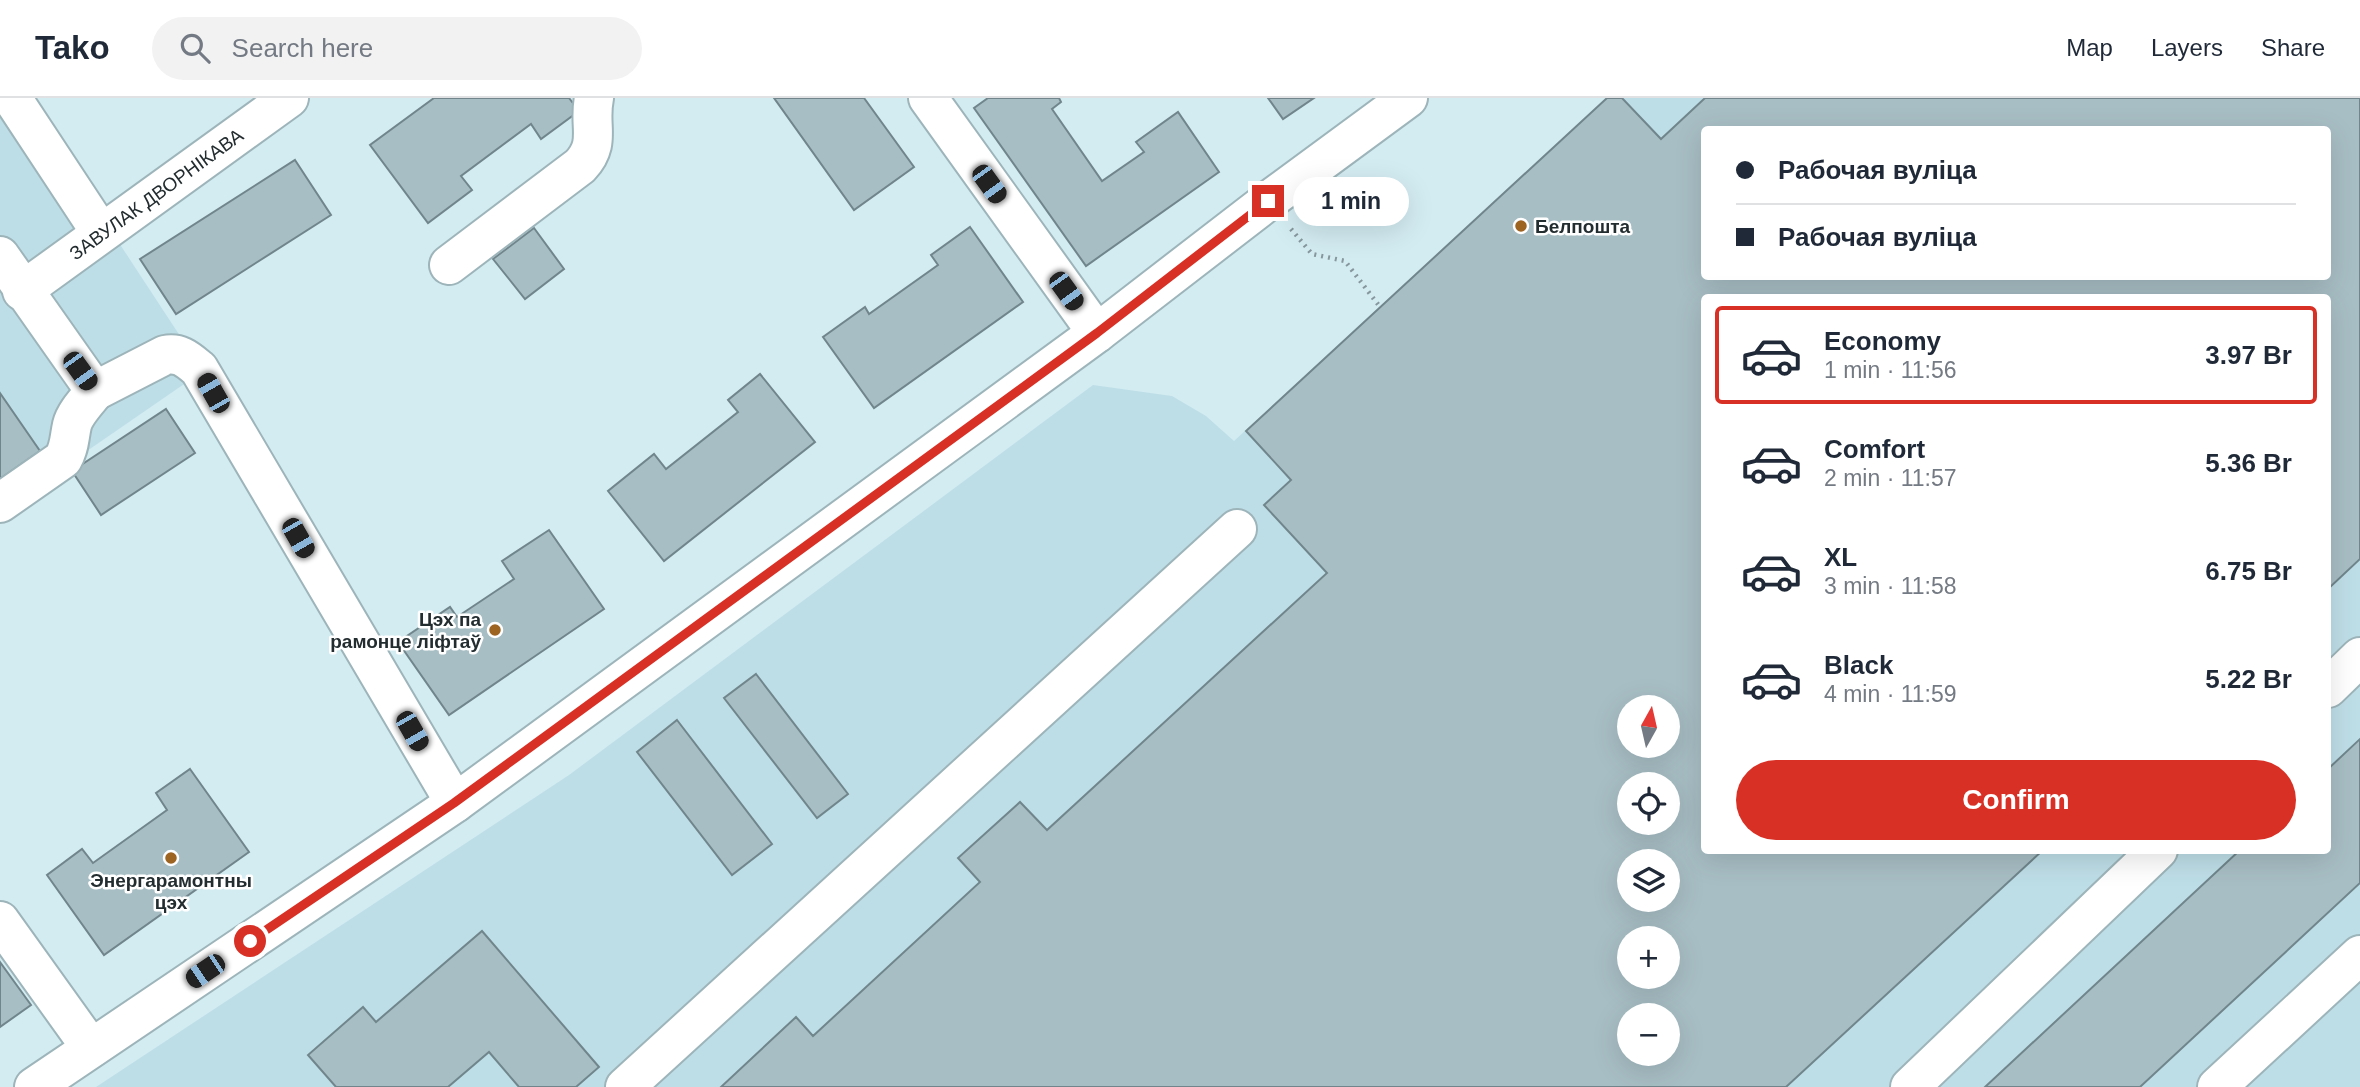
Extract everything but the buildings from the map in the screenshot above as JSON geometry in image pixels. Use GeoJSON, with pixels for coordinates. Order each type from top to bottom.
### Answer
{"type":"FeatureCollection","features":[{"type":"Feature","properties":{"kind":"street"},"geometry":{"type":"LineString","coordinates":[[12,98],[101,233]]}},
{"type":"Feature","properties":{"kind":"street","name":"ЗАВУЛАК ДВОРНІКАВА"},"geometry":{"type":"LineString","coordinates":[[22,291],[289,98]]}},
{"type":"Feature","properties":{"kind":"street"},"geometry":{"type":"LineString","coordinates":[[449,265],[588,158],[593,148],[591,116],[594,98]]}},
{"type":"Feature","properties":{"kind":"street"},"geometry":{"type":"LineString","coordinates":[[928,98],[1097,333]]}},
{"type":"Feature","properties":{"kind":"street"},"geometry":{"type":"LineString","coordinates":[[34,1087],[454,803],[1097,333],[1268,201],[1408,98]]}},
{"type":"Feature","properties":{"kind":"street"},"geometry":{"type":"LineString","coordinates":[[0,256],[22,291],[95,391]]}},
{"type":"Feature","properties":{"kind":"street"},"geometry":{"type":"LineString","coordinates":[[0,503],[63,458],[69,449],[75,417],[95,391],[165,355],[174,353],[185,357],[199,369],[454,803]]}},
{"type":"Feature","properties":{"kind":"street"},"geometry":{"type":"LineString","coordinates":[[625,1087],[1237,528]]}},
{"type":"Feature","properties":{"kind":"street"},"geometry":{"type":"LineString","coordinates":[[2331,685],[2360,657]]}},
{"type":"Feature","properties":{"kind":"street"},"geometry":{"type":"LineString","coordinates":[[1910,1087],[2154,854]]}},
{"type":"Feature","properties":{"kind":"street"},"geometry":{"type":"LineString","coordinates":[[0,921],[91,1048]]}},
{"type":"Feature","properties":{"kind":"street"},"geometry":{"type":"LineString","coordinates":[[2217,1087],[2360,955]]}},
{"type":"Feature","properties":{"kind":"path"},"geometry":{"type":"LineString","coordinates":[[1268,201],[1312,254],[1345,261],[1380,307]]}},
{"type":"Feature","properties":{"kind":"shaded area"},"geometry":{"type":"Polygon","coordinates":[[[0,98],[24,98],[203,371],[0,511],[0,98]]]}},
{"type":"Feature","properties":{"kind":"shaded area"},"geometry":{"type":"Polygon","coordinates":[[[1607,98],[2360,98],[2360,1087],[96,1087],[569,775],[1093,385],[1172,396],[1206,416],[1234,441],[1607,98]]]}},
{"type":"Feature","properties":{"kind":"place","name":"Белпошта"},"geometry":{"type":"Point","coordinates":[1521,226]}},
{"type":"Feature","properties":{"kind":"place","name":"Цэх па рамонце ліфтаў"},"geometry":{"type":"Point","coordinates":[495,630]}},
{"type":"Feature","properties":{"kind":"place","name":"Энергарамонтны цэх"},"geometry":{"type":"Point","coordinates":[171,858]}},
{"type":"Feature","properties":{"kind":"route"},"geometry":{"type":"LineString","coordinates":[[250,941],[454,803],[1097,333],[1268,201]]}}]}
